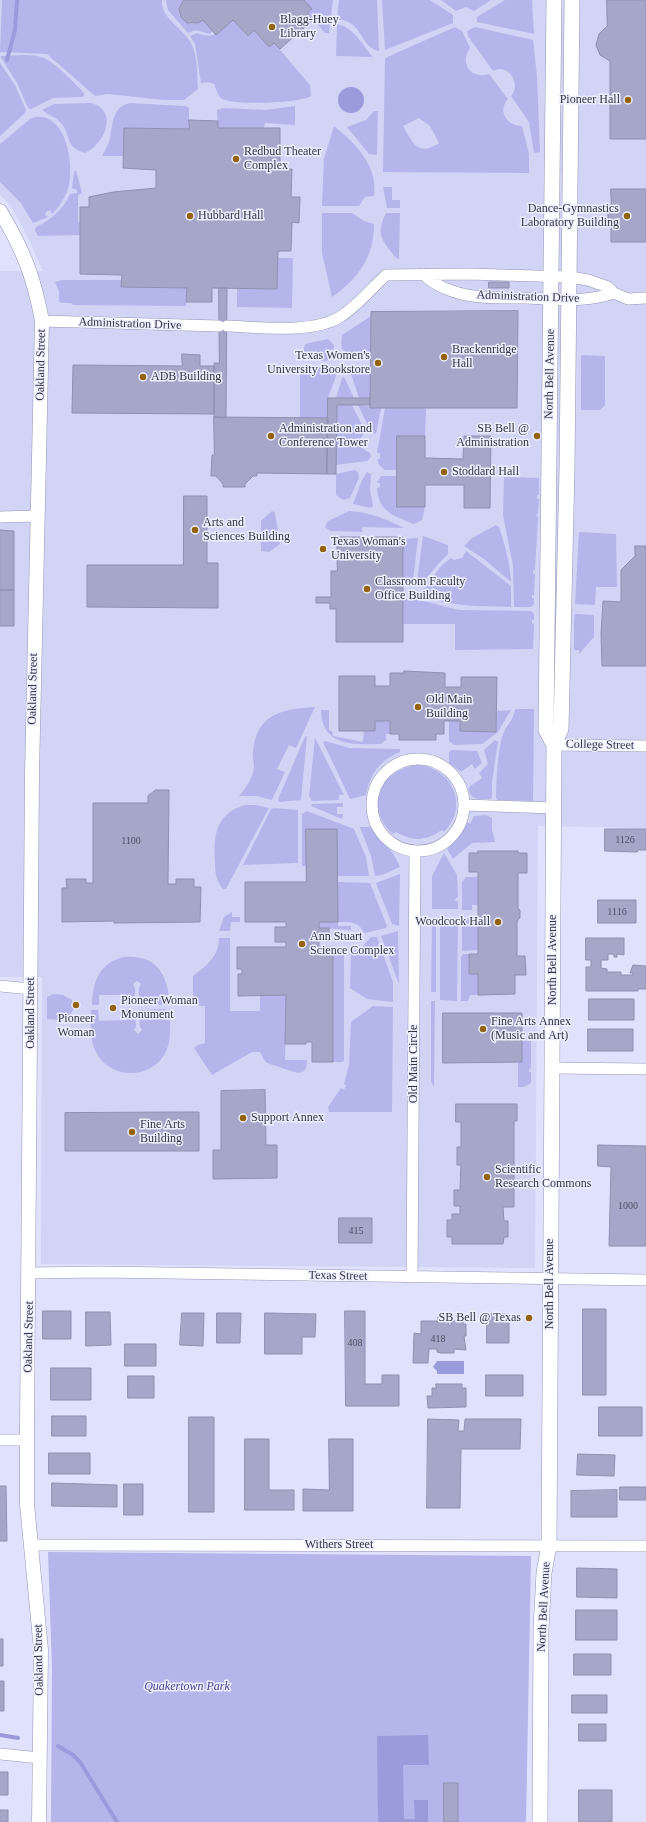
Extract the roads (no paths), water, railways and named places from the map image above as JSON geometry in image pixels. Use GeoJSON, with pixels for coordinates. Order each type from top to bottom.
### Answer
{"type":"FeatureCollection","features":[{"type":"Feature","properties":{"kind":"main road","name":"North Bell Avenue"},"geometry":{"type":"LineString","coordinates":[[554,0],[546,730],[554,745]]}},
{"type":"Feature","properties":{"kind":"main road","name":"North Bell Avenue"},"geometry":{"type":"LineString","coordinates":[[540,1822],[541,1621],[544,1573],[548,1545],[554,745],[561,729],[570,277],[572,0]]}},
{"type":"Feature","properties":{"kind":"street","name":"Oakland Street"},"geometry":{"type":"LineString","coordinates":[[0,212],[16,238],[31,272],[42,321],[32,774],[30,1273],[27,1440],[27,1504],[33,1545],[42,1650],[39,1822]]}},
{"type":"Feature","properties":{"kind":"street","name":"Administration Drive"},"geometry":{"type":"LineString","coordinates":[[423,274],[432,283],[453,292],[482,297],[569,301],[601,297],[614,293]]}},
{"type":"Feature","properties":{"kind":"street","name":"Administration Drive"},"geometry":{"type":"LineString","coordinates":[[42,321],[287,328],[322,323],[340,317],[386,275],[423,274],[570,277],[588,280],[608,287],[614,293],[628,298],[646,298]]}},
{"type":"Feature","properties":{"kind":"street"},"geometry":{"type":"LineString","coordinates":[[0,517],[37,516]]}},
{"type":"Feature","properties":{"kind":"street","name":"College Street"},"geometry":{"type":"LineString","coordinates":[[554,745],[646,746]]}},
{"type":"Feature","properties":{"kind":"street"},"geometry":{"type":"LineString","coordinates":[[416,759],[430,760],[442,766],[458,781],[462,792],[464,805],[459,826],[448,840],[431,849],[415,851],[394,844],[384,836],[376,824],[372,809],[373,794],[377,782],[384,773],[404,761],[416,759]]}},
{"type":"Feature","properties":{"kind":"street"},"geometry":{"type":"LineString","coordinates":[[464,805],[554,808]]}},
{"type":"Feature","properties":{"kind":"street","name":"Old Main Circle"},"geometry":{"type":"LineString","coordinates":[[412,1277],[415,851]]}},
{"type":"Feature","properties":{"kind":"street"},"geometry":{"type":"LineString","coordinates":[[0,986],[30,989]]}},
{"type":"Feature","properties":{"kind":"street"},"geometry":{"type":"LineString","coordinates":[[552,1068],[646,1069]]}},
{"type":"Feature","properties":{"kind":"street","name":"Texas Street"},"geometry":{"type":"LineString","coordinates":[[30,1273],[100,1272],[550,1280],[646,1280]]}},
{"type":"Feature","properties":{"kind":"street"},"geometry":{"type":"LineString","coordinates":[[0,1440],[27,1440]]}},
{"type":"Feature","properties":{"kind":"street","name":"Withers Street"},"geometry":{"type":"LineString","coordinates":[[33,1545],[646,1546]]}},
{"type":"Feature","properties":{"kind":"street"},"geometry":{"type":"LineString","coordinates":[[0,1754],[40,1758]]}},
{"type":"Feature","properties":{"kind":"waterway"},"geometry":{"type":"LineString","coordinates":[[7,60],[15,30],[17,0]]}},
{"type":"Feature","properties":{"kind":"waterway"},"geometry":{"type":"LineString","coordinates":[[0,1735],[18,1738]]}},
{"type":"Feature","properties":{"kind":"waterway"},"geometry":{"type":"LineString","coordinates":[[58,1746],[73,1755],[80,1762],[117,1822]]}},
{"type":"Feature","properties":{"kind":"place","name":"Blagg-Huey Library"},"geometry":{"type":"Point","coordinates":[272,27]}},
{"type":"Feature","properties":{"kind":"place","name":"Pioneer Hall"},"geometry":{"type":"Point","coordinates":[628,100]}},
{"type":"Feature","properties":{"kind":"place","name":"Redbud Theater Complex"},"geometry":{"type":"Point","coordinates":[236,159]}},
{"type":"Feature","properties":{"kind":"place","name":"Hubbard Hall"},"geometry":{"type":"Point","coordinates":[190,216]}},
{"type":"Feature","properties":{"kind":"place","name":"Dance-Gymnastics Laboratory Building"},"geometry":{"type":"Point","coordinates":[627,216]}},
{"type":"Feature","properties":{"kind":"place","name":"Brackenridge Hall"},"geometry":{"type":"Point","coordinates":[444,357]}},
{"type":"Feature","properties":{"kind":"place","name":"Texas Women's University Bookstore"},"geometry":{"type":"Point","coordinates":[378,363]}},
{"type":"Feature","properties":{"kind":"place","name":"ADB Building"},"geometry":{"type":"Point","coordinates":[143,377]}},
{"type":"Feature","properties":{"kind":"place","name":"Administration and Conference Tower"},"geometry":{"type":"Point","coordinates":[271,436]}},
{"type":"Feature","properties":{"kind":"place","name":"SB Bell @ Administration"},"geometry":{"type":"Point","coordinates":[537,436]}},
{"type":"Feature","properties":{"kind":"place","name":"Stoddard Hall"},"geometry":{"type":"Point","coordinates":[444,472]}},
{"type":"Feature","properties":{"kind":"place","name":"Arts and Sciences Building"},"geometry":{"type":"Point","coordinates":[195,530]}},
{"type":"Feature","properties":{"kind":"place","name":"Texas Woman's University"},"geometry":{"type":"Point","coordinates":[323,549]}},
{"type":"Feature","properties":{"kind":"place","name":"Classroom Faculty Office Building"},"geometry":{"type":"Point","coordinates":[367,589]}},
{"type":"Feature","properties":{"kind":"place","name":"Old Main Building"},"geometry":{"type":"Point","coordinates":[418,707]}},
{"type":"Feature","properties":{"kind":"place","name":"Woodcock Hall"},"geometry":{"type":"Point","coordinates":[498,922]}},
{"type":"Feature","properties":{"kind":"place","name":"Ann Stuart Science Complex"},"geometry":{"type":"Point","coordinates":[302,944]}},
{"type":"Feature","properties":{"kind":"place","name":"Pioneer Woman"},"geometry":{"type":"Point","coordinates":[76,1005]}},
{"type":"Feature","properties":{"kind":"place","name":"Pioneer Woman Monument"},"geometry":{"type":"Point","coordinates":[113,1008]}},
{"type":"Feature","properties":{"kind":"place","name":"Fine Arts Annex (Music and Art)"},"geometry":{"type":"Point","coordinates":[483,1029]}},
{"type":"Feature","properties":{"kind":"place","name":"Support Annex"},"geometry":{"type":"Point","coordinates":[243,1118]}},
{"type":"Feature","properties":{"kind":"place","name":"Fine Arts Building"},"geometry":{"type":"Point","coordinates":[132,1132]}},
{"type":"Feature","properties":{"kind":"place","name":"Scientific Research Commons"},"geometry":{"type":"Point","coordinates":[487,1177]}},
{"type":"Feature","properties":{"kind":"place","name":"SB Bell @ Texas"},"geometry":{"type":"Point","coordinates":[529,1318]}},
{"type":"Feature","properties":{"kind":"park label","name":"Quakertown Park"},"geometry":{"type":"Point","coordinates":[187,1687]}}]}
